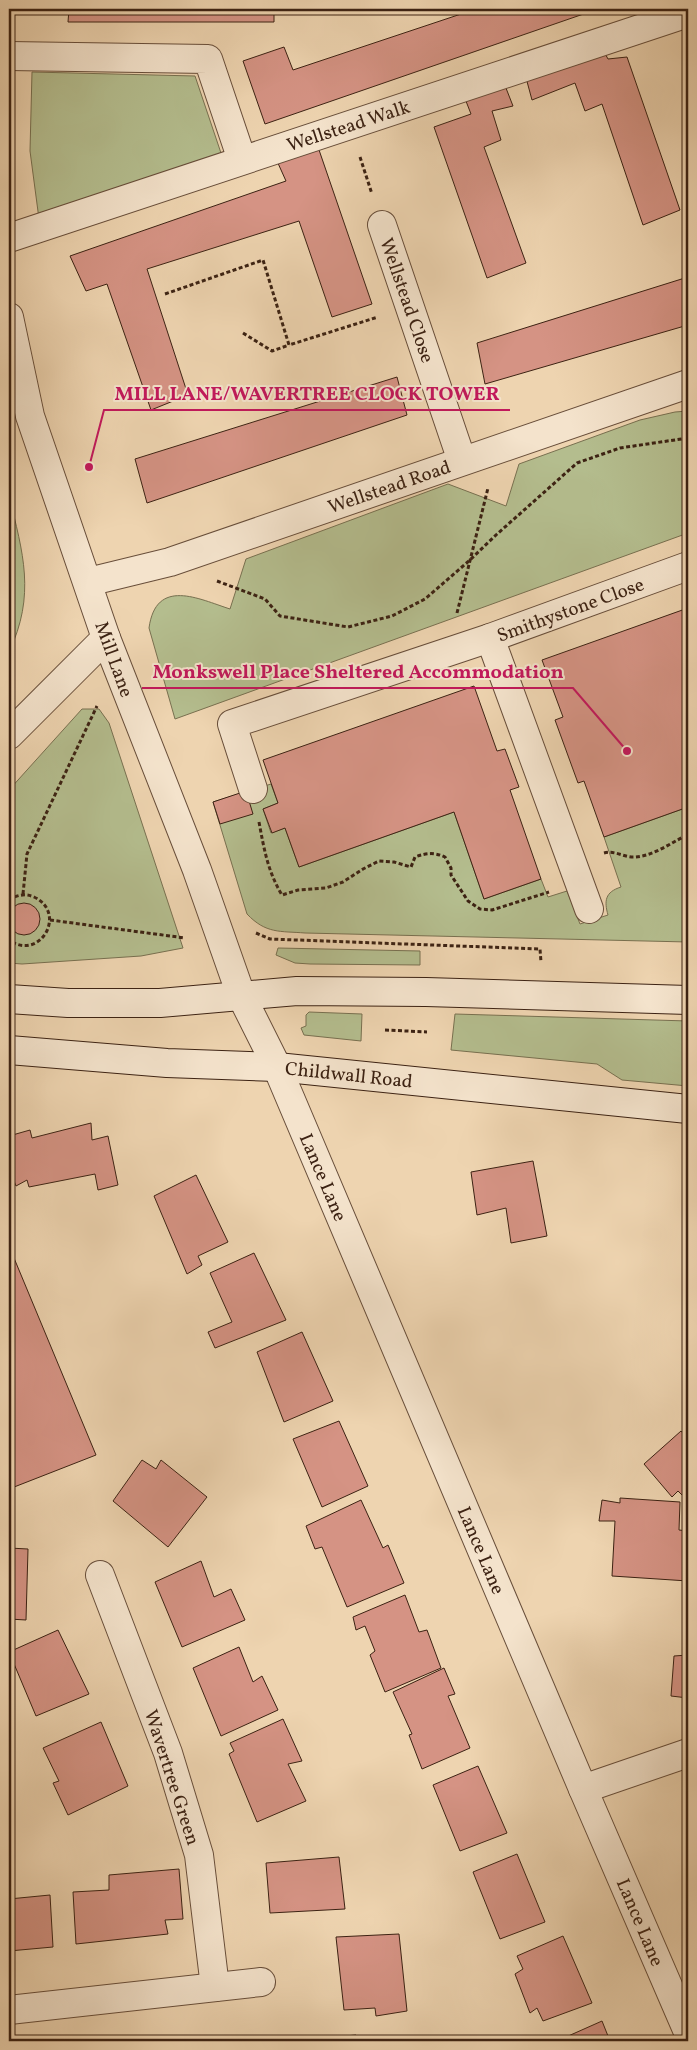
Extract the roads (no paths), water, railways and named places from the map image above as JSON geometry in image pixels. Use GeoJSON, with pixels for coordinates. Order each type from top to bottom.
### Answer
{"type":"FeatureCollection","features":[{"type":"Feature","properties":{"kind":"street","name":"Wellstead Walk"},"geometry":{"type":"LineString","coordinates":[[9,238],[688,13]]}},
{"type":"Feature","properties":{"kind":"street"},"geometry":{"type":"LineString","coordinates":[[9,56],[208,59],[242,160]]}},
{"type":"Feature","properties":{"kind":"street","name":"Wellstead Close"},"geometry":{"type":"LineString","coordinates":[[382,225],[462,461]]}},
{"type":"Feature","properties":{"kind":"street","name":"Mill Lane"},"geometry":{"type":"LineString","coordinates":[[9,317],[30,416],[106,638],[211,909],[241,995]]}},
{"type":"Feature","properties":{"kind":"street","name":"Wellstead Road"},"geometry":{"type":"LineString","coordinates":[[88,582],[170,562],[688,384]]}},
{"type":"Feature","properties":{"kind":"street","name":"Smithystone Close"},"geometry":{"type":"LineString","coordinates":[[253,790],[232,724],[490,638],[688,566]]}},
{"type":"Feature","properties":{"kind":"street"},"geometry":{"type":"LineString","coordinates":[[9,735],[106,638]]}},
{"type":"Feature","properties":{"kind":"street"},"geometry":{"type":"LineString","coordinates":[[490,638],[589,909]]}},
{"type":"Feature","properties":{"kind":"street"},"geometry":{"type":"LineString","coordinates":[[9,999],[68,1003],[160,1003],[298,991],[688,1000]]}},
{"type":"Feature","properties":{"kind":"street","name":"Lance Lane"},"geometry":{"type":"LineString","coordinates":[[241,995],[278,1067],[583,1789],[688,2032]]}},
{"type":"Feature","properties":{"kind":"street","name":"Childwall Road"},"geometry":{"type":"LineString","coordinates":[[9,1050],[167,1063],[278,1067],[688,1109]]}},
{"type":"Feature","properties":{"kind":"street","name":"Wavertree Green"},"geometry":{"type":"LineString","coordinates":[[100,1575],[168,1753],[199,1855],[215,1987]]}},
{"type":"Feature","properties":{"kind":"street"},"geometry":{"type":"LineString","coordinates":[[583,1789],[688,1752]]}},
{"type":"Feature","properties":{"kind":"street"},"geometry":{"type":"LineString","coordinates":[[9,2010],[262,1982]]}},
{"type":"Feature","properties":{"kind":"place","name":"MILL LANE/WAVERTREE CLOCK TOWER"},"geometry":{"type":"Point","coordinates":[89,467]}},
{"type":"Feature","properties":{"kind":"place","name":"Monkswell Place Sheltered Accommodation"},"geometry":{"type":"Point","coordinates":[627,751]}}]}
